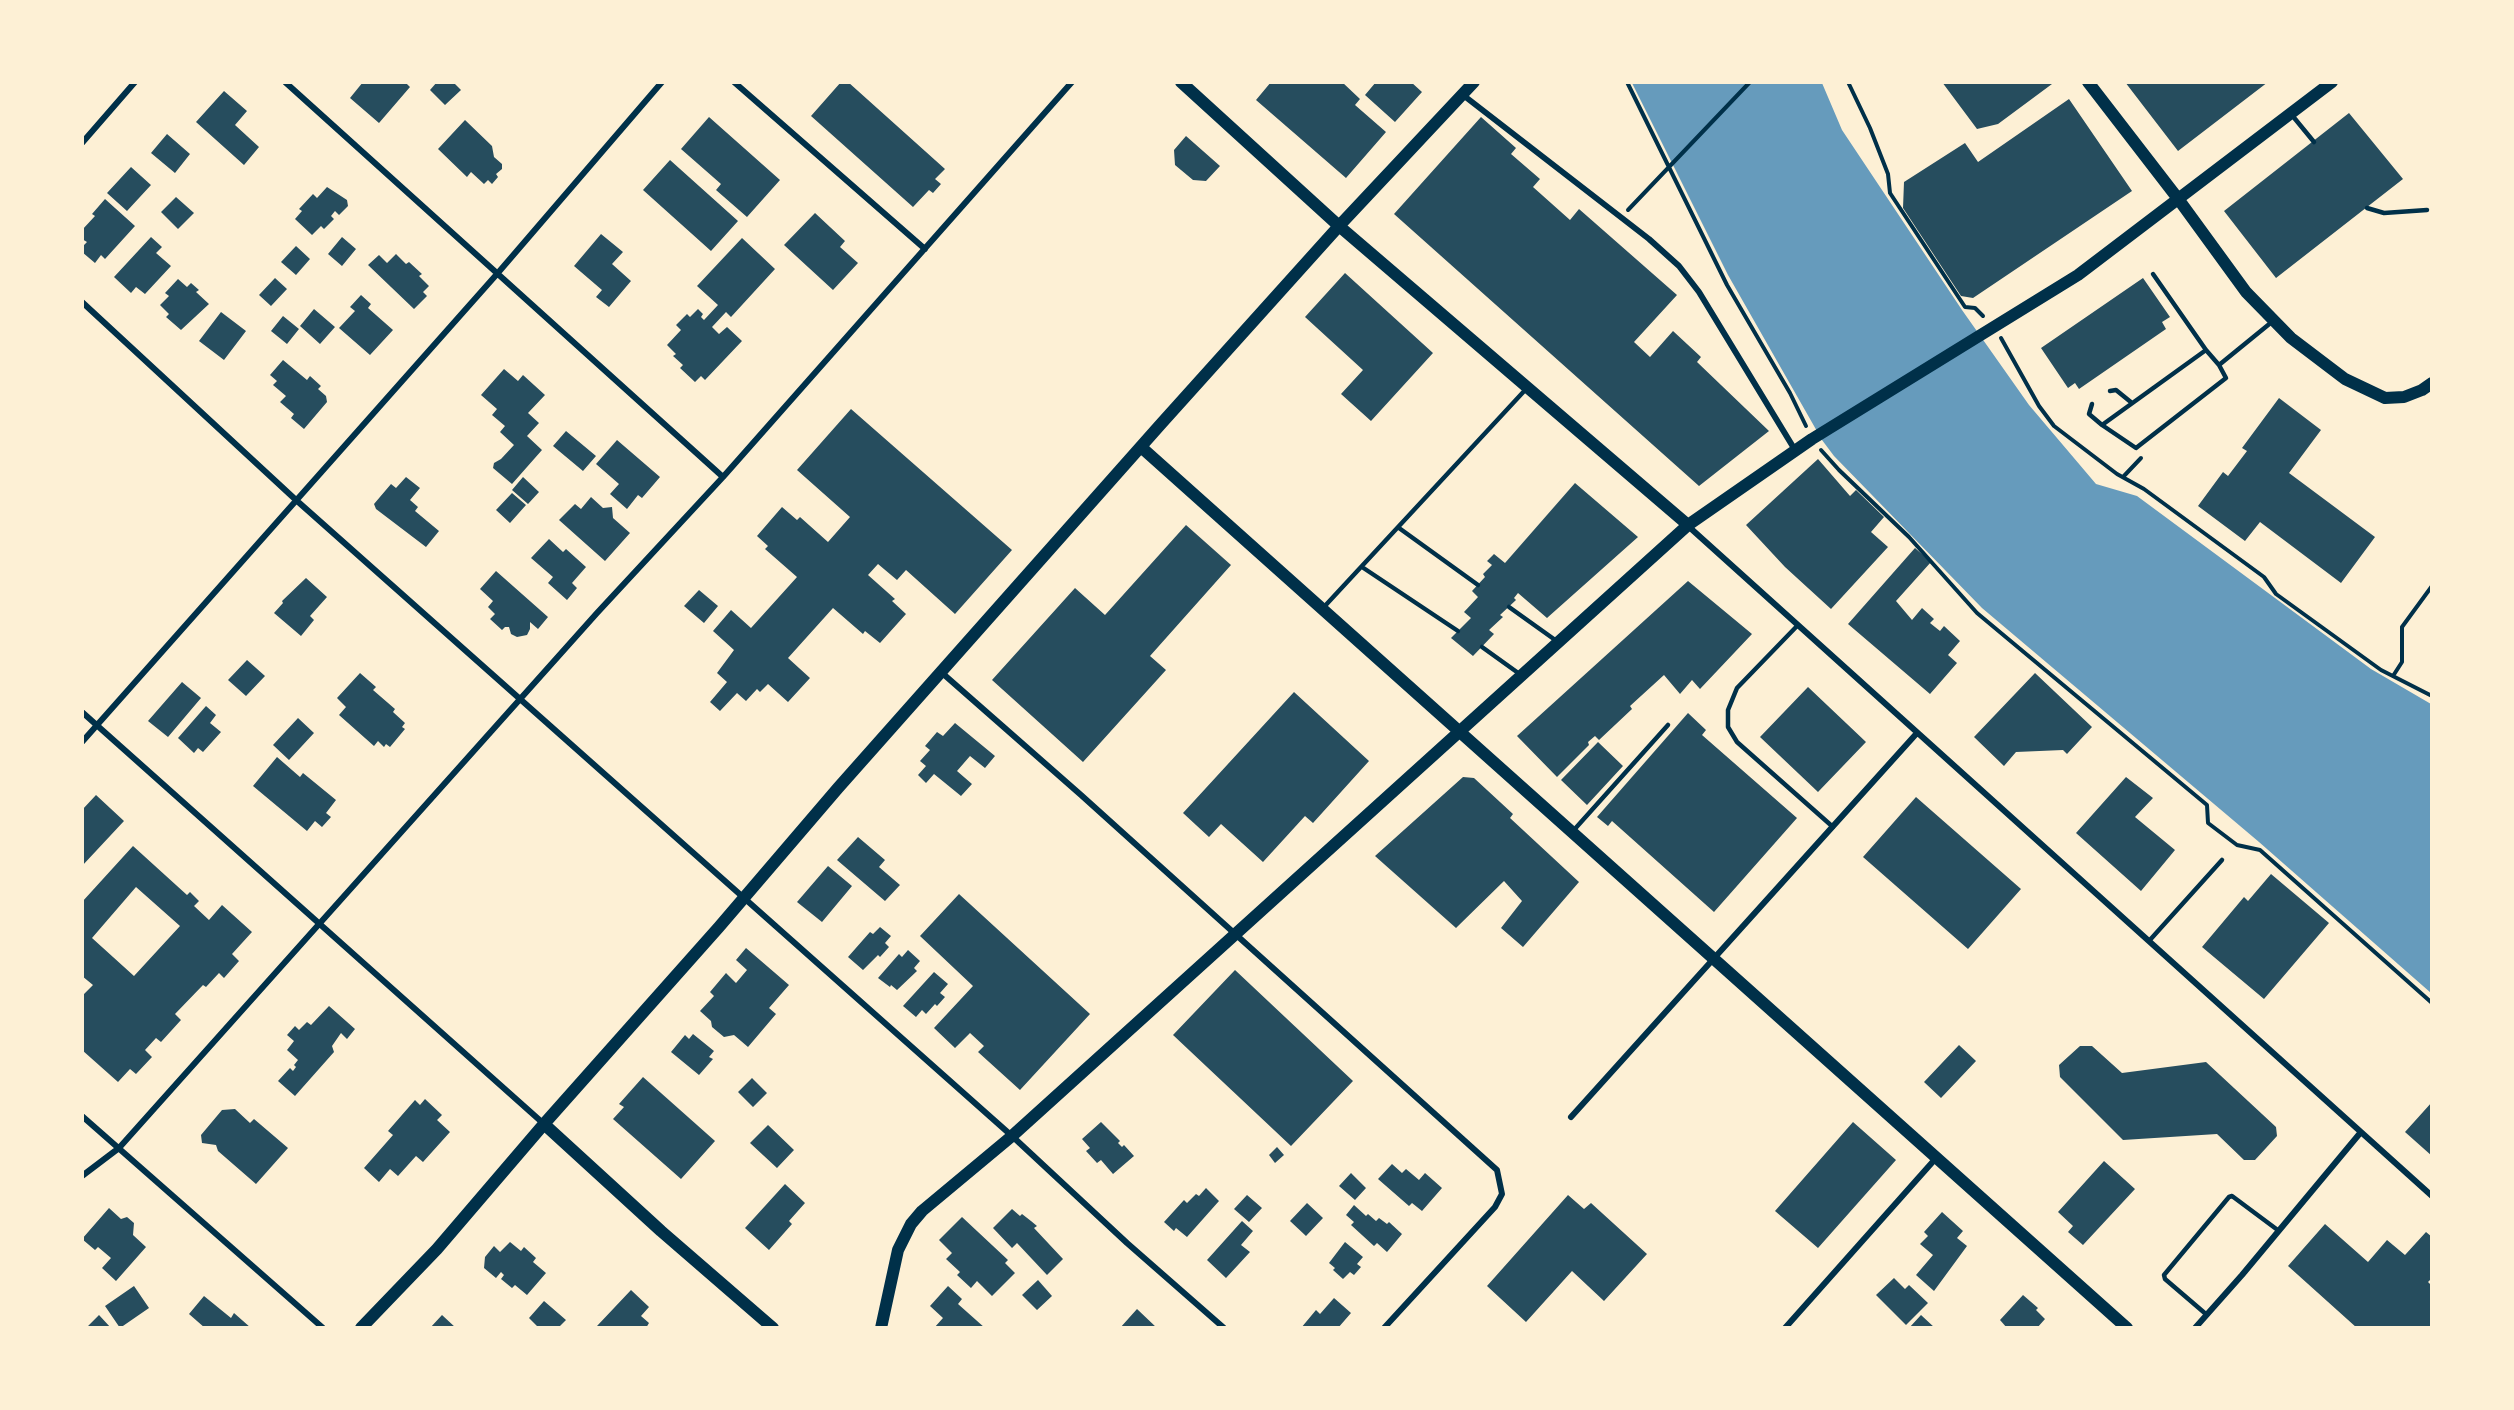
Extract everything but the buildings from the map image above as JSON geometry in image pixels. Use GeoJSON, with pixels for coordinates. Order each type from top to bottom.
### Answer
{"type":"FeatureCollection","features":[{"type":"Feature","properties":{"kind":"main road"},"geometry":{"type":"LineString","coordinates":[[1181,82],[1339,226],[1688,525]]}},
{"type":"Feature","properties":{"kind":"main road"},"geometry":{"type":"LineString","coordinates":[[362,1328],[437,1249],[543,1124],[1141,447],[1339,226],[1474,82]]}},
{"type":"Feature","properties":{"kind":"main road"},"geometry":{"type":"LineString","coordinates":[[881,1328],[898,1250],[911,1224],[922,1211],[1012,1136],[1688,525],[1815,436],[2078,275],[2332,82]]}},
{"type":"Feature","properties":{"kind":"main road"},"geometry":{"type":"LineString","coordinates":[[2094,85],[2246,292],[2292,339],[2345,379],[2385,398],[2404,397],[2422,390],[2432,382]]}},
{"type":"Feature","properties":{"kind":"main road"},"geometry":{"type":"LineString","coordinates":[[1141,447],[2127,1328]]}},
{"type":"Feature","properties":{"kind":"main road"},"geometry":{"type":"LineString","coordinates":[[543,1124],[773,1328]]}},
{"type":"Feature","properties":{"kind":"street"},"geometry":{"type":"LineString","coordinates":[[82,143],[135,82]]}},
{"type":"Feature","properties":{"kind":"street"},"geometry":{"type":"LineString","coordinates":[[285,82],[723,477]]}},
{"type":"Feature","properties":{"kind":"street"},"geometry":{"type":"LineString","coordinates":[[82,742],[497,274],[662,82]]}},
{"type":"Feature","properties":{"kind":"street"},"geometry":{"type":"LineString","coordinates":[[734,82],[925,249]]}},
{"type":"Feature","properties":{"kind":"street"},"geometry":{"type":"LineString","coordinates":[[82,1176],[119,1148],[597,613],[723,477],[1072,82]]}},
{"type":"Feature","properties":{"kind":"street"},"geometry":{"type":"LineString","coordinates":[[1463,95],[1649,239],[1688,276],[1795,450]]}},
{"type":"Feature","properties":{"kind":"street"},"geometry":{"type":"LineString","coordinates":[[82,303],[296,500],[1012,1136],[1115,1232],[1224,1328]]}},
{"type":"Feature","properties":{"kind":"street"},"geometry":{"type":"LineString","coordinates":[[1688,525],[2432,1196]]}},
{"type":"Feature","properties":{"kind":"street"},"geometry":{"type":"LineString","coordinates":[[941,672],[1497,1170],[1502,1194],[1495,1207],[1384,1328]]}},
{"type":"Feature","properties":{"kind":"street"},"geometry":{"type":"LineString","coordinates":[[82,712],[320,922],[543,1124]]}},
{"type":"Feature","properties":{"kind":"street"},"geometry":{"type":"LineString","coordinates":[[1571,1117],[1917,732]]}},
{"type":"Feature","properties":{"kind":"street"},"geometry":{"type":"LineString","coordinates":[[82,1116],[323,1328]]}},
{"type":"Feature","properties":{"kind":"street"},"geometry":{"type":"LineString","coordinates":[[2195,1328],[2361,1132]]}},
{"type":"Feature","properties":{"kind":"street"},"geometry":{"type":"LineString","coordinates":[[1785,1328],[1937,1157]]}},
{"type":"Feature","properties":{"kind":"lane"},"geometry":{"type":"LineString","coordinates":[[2291,114],[2314,142]]}},
{"type":"Feature","properties":{"kind":"lane"},"geometry":{"type":"LineString","coordinates":[[2367,208],[2384,213],[2427,210]]}},
{"type":"Feature","properties":{"kind":"lane"},"geometry":{"type":"LineString","coordinates":[[2092,404],[2089,414],[2136,448],[2226,378],[2153,274]]}},
{"type":"Feature","properties":{"kind":"lane"},"geometry":{"type":"LineString","coordinates":[[2219,365],[2273,321]]}},
{"type":"Feature","properties":{"kind":"lane"},"geometry":{"type":"LineString","coordinates":[[2102,425],[2206,350]]}},
{"type":"Feature","properties":{"kind":"lane"},"geometry":{"type":"LineString","coordinates":[[1322,609],[1527,388]]}},
{"type":"Feature","properties":{"kind":"lane"},"geometry":{"type":"LineString","coordinates":[[2110,391],[2116,390],[2132,403]]}},
{"type":"Feature","properties":{"kind":"lane"},"geometry":{"type":"LineString","coordinates":[[1399,528],[1478,585]]}},
{"type":"Feature","properties":{"kind":"lane"},"geometry":{"type":"LineString","coordinates":[[1362,567],[1458,631]]}},
{"type":"Feature","properties":{"kind":"lane"},"geometry":{"type":"LineString","coordinates":[[1509,607],[1558,642]]}},
{"type":"Feature","properties":{"kind":"lane"},"geometry":{"type":"LineString","coordinates":[[1798,625],[1737,688],[1728,710],[1728,727],[1737,742],[1833,827]]}},
{"type":"Feature","properties":{"kind":"lane"},"geometry":{"type":"LineString","coordinates":[[1482,647],[1522,675]]}},
{"type":"Feature","properties":{"kind":"lane"},"geometry":{"type":"LineString","coordinates":[[1573,831],[1668,725]]}},
{"type":"Feature","properties":{"kind":"lane"},"geometry":{"type":"LineString","coordinates":[[2149,941],[2222,860]]}},
{"type":"Feature","properties":{"kind":"lane"},"geometry":{"type":"LineString","coordinates":[[2206,1315],[2165,1279],[2164,1275],[2229,1197],[2232,1196],[2279,1231]]}},
{"type":"Feature","properties":{"kind":"path"},"geometry":{"type":"LineString","coordinates":[[1627,82],[1727,285],[1815,436],[1839,471],[1909,537],[1977,613],[2206,806],[2208,823],[2237,844],[2260,850],[2432,1003]]}},
{"type":"Feature","properties":{"kind":"path"},"geometry":{"type":"LineString","coordinates":[[1622,218],[1750,82]]}},
{"type":"Feature","properties":{"kind":"path"},"geometry":{"type":"LineString","coordinates":[[1848,82],[1870,128],[1888,174],[1890,193],[1965,307],[1975,308],[1992,328],[2039,406],[2054,426],[2264,577],[2276,594],[2381,670],[2432,696]]}},
{"type":"Feature","properties":{"kind":"path"},"geometry":{"type":"LineString","coordinates":[[2123,477],[2142,456]]}},
{"type":"Feature","properties":{"kind":"path"},"geometry":{"type":"LineString","coordinates":[[2394,676],[2402,662],[2402,627],[2432,586]]}},
{"type":"Feature","properties":{"kind":"water"},"geometry":{"type":"Polygon","coordinates":[[[1632,83],[1822,83],[1842,130],[1962,310],[2029,405],[2096,484],[2137,496],[2371,669],[2431,704],[2431,993],[2259,842],[1982,608],[1834,456],[1822,440],[1728,275],[1632,83]]]}}]}
